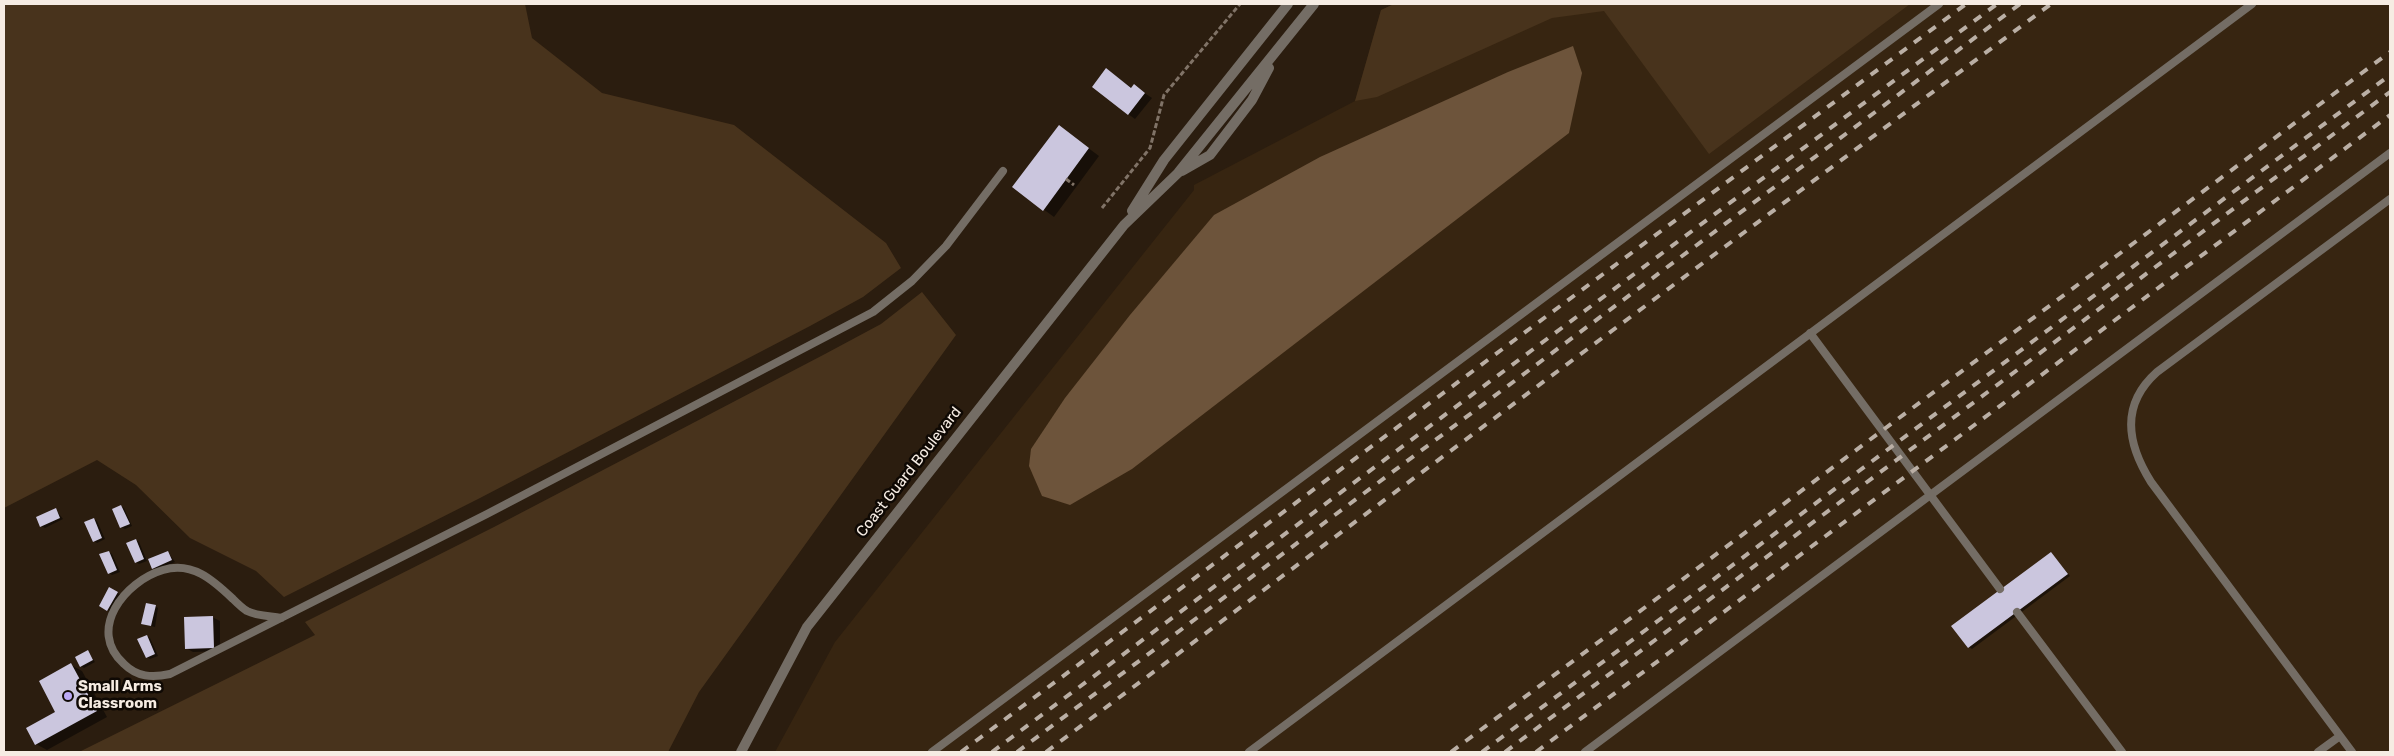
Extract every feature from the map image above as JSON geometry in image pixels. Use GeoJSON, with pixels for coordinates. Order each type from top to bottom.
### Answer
{"type":"FeatureCollection","features":[{"type":"Feature","properties":{"kind":"street","name":"Coast Guard Boulevard"},"geometry":{"type":"LineString","coordinates":[[741,752],[807,627],[1124,225],[1164,160],[1288,4]]}},
{"type":"Feature","properties":{"kind":"street","name":"Coast Guard Boulevard"},"geometry":{"type":"LineString","coordinates":[[1124,225],[1178,173],[1314,4]]}},
{"type":"Feature","properties":{"kind":"lane"},"geometry":{"type":"LineString","coordinates":[[932,752],[1940,4]]}},
{"type":"Feature","properties":{"kind":"lane"},"geometry":{"type":"LineString","coordinates":[[1249,752],[2252,4]]}},
{"type":"Feature","properties":{"kind":"lane"},"geometry":{"type":"LineString","coordinates":[[1585,752],[2390,153]]}},
{"type":"Feature","properties":{"kind":"lane"},"geometry":{"type":"LineString","coordinates":[[281,618],[246,610],[203,573],[183,566],[144,578],[125,593],[110,616],[107,639],[115,657],[133,672],[154,678],[170,674],[210,656],[505,505],[873,312],[912,281],[946,246],[1003,171]]}},
{"type":"Feature","properties":{"kind":"lane"},"geometry":{"type":"LineString","coordinates":[[2352,752],[2151,482],[2136,456],[2131,423],[2140,393],[2157,372],[2390,199]]}},
{"type":"Feature","properties":{"kind":"lane"},"geometry":{"type":"LineString","coordinates":[[1810,333],[2000,589]]}},
{"type":"Feature","properties":{"kind":"lane"},"geometry":{"type":"LineString","coordinates":[[2017,612],[2122,752]]}},
{"type":"Feature","properties":{"kind":"lane"},"geometry":{"type":"LineString","coordinates":[[2318,752],[2340,736]]}},
{"type":"Feature","properties":{"kind":"path"},"geometry":{"type":"LineString","coordinates":[[1102,208],[1150,148],[1164,95],[1240,4]]}},
{"type":"Feature","properties":{"kind":"path"},"geometry":{"type":"LineString","coordinates":[[1066,179],[1074,185]]}},
{"type":"Feature","properties":{"kind":"shaded area"},"geometry":{"type":"Polygon","coordinates":[[[4,4],[525,4],[532,38],[602,93],[734,125],[886,243],[901,268],[863,297],[810,326],[480,498],[284,597],[256,571],[190,538],[136,485],[97,460],[4,508],[4,4]]]}},
{"type":"Feature","properties":{"kind":"shaded area"},"geometry":{"type":"Polygon","coordinates":[[[1394,4],[2390,4],[2390,752],[775,752],[835,642],[1194,190],[1194,185],[1355,101],[1381,10],[1394,4]]]}},
{"type":"Feature","properties":{"kind":"shaded area"},"geometry":{"type":"Polygon","coordinates":[[[1394,4],[1910,4],[1709,154],[1604,11],[1552,18],[1377,97],[1355,101],[1381,10],[1394,4]]]}},
{"type":"Feature","properties":{"kind":"shaded area"},"geometry":{"type":"Polygon","coordinates":[[[1573,46],[1582,73],[1569,133],[1132,469],[1070,505],[1042,496],[1029,466],[1031,449],[1065,398],[1130,315],[1214,215],[1320,157],[1508,72],[1573,46]]]}},
{"type":"Feature","properties":{"kind":"shaded area"},"geometry":{"type":"Polygon","coordinates":[[[922,292],[956,335],[699,692],[668,752],[79,752],[315,635],[305,622],[494,527],[825,354],[881,324],[922,292]]]}},
{"type":"Feature","properties":{"kind":"building"},"geometry":{"type":"Polygon","coordinates":[[[1106,68],[1131,88],[1134,84],[1145,93],[1128,115],[1092,87],[1106,68]]]}},
{"type":"Feature","properties":{"kind":"building"},"geometry":{"type":"Polygon","coordinates":[[[1059,125],[1089,148],[1043,211],[1012,187],[1059,125]]]}},
{"type":"Feature","properties":{"kind":"building"},"geometry":{"type":"Polygon","coordinates":[[[121,505],[130,524],[120,528],[112,509],[121,505]]]}},
{"type":"Feature","properties":{"kind":"building"},"geometry":{"type":"Polygon","coordinates":[[[56,508],[60,518],[40,527],[36,517],[56,508]]]}},
{"type":"Feature","properties":{"kind":"building"},"geometry":{"type":"Polygon","coordinates":[[[94,518],[102,538],[93,542],[84,522],[94,518]]]}},
{"type":"Feature","properties":{"kind":"building"},"geometry":{"type":"Polygon","coordinates":[[[136,539],[144,559],[135,563],[126,543],[136,539]]]}},
{"type":"Feature","properties":{"kind":"building"},"geometry":{"type":"Polygon","coordinates":[[[109,551],[117,570],[108,574],[99,554],[109,551]]]}},
{"type":"Feature","properties":{"kind":"building"},"geometry":{"type":"Polygon","coordinates":[[[168,551],[172,560],[152,569],[148,559],[168,551]]]}},
{"type":"Feature","properties":{"kind":"building"},"geometry":{"type":"Polygon","coordinates":[[[2051,552],[2068,574],[1968,648],[1951,626],[2051,552]]]}},
{"type":"Feature","properties":{"kind":"building"},"geometry":{"type":"Polygon","coordinates":[[[109,587],[118,592],[107,611],[99,606],[109,587]]]}},
{"type":"Feature","properties":{"kind":"building"},"geometry":{"type":"Polygon","coordinates":[[[146,603],[156,605],[151,626],[141,624],[146,603]]]}},
{"type":"Feature","properties":{"kind":"building"},"geometry":{"type":"Polygon","coordinates":[[[213,616],[214,648],[185,649],[184,617],[213,616]]]}},
{"type":"Feature","properties":{"kind":"building"},"geometry":{"type":"Polygon","coordinates":[[[147,635],[155,654],[146,658],[137,639],[147,635]]]}},
{"type":"Feature","properties":{"kind":"building"},"geometry":{"type":"Polygon","coordinates":[[[88,650],[93,660],[80,667],[75,657],[88,650]]]}},
{"type":"Feature","properties":{"kind":"building","name":"Small Arms Classroom"},"geometry":{"type":"Polygon","coordinates":[[[71,663],[97,711],[35,745],[26,728],[55,712],[39,681],[71,663]]]}},
{"type":"Feature","properties":{"kind":"railway"},"geometry":{"type":"LineString","coordinates":[[961,752],[1966,4]]}},
{"type":"Feature","properties":{"kind":"railway"},"geometry":{"type":"LineString","coordinates":[[992,752],[1997,4]]}},
{"type":"Feature","properties":{"kind":"railway"},"geometry":{"type":"LineString","coordinates":[[1017,752],[2020,4]]}},
{"type":"Feature","properties":{"kind":"railway"},"geometry":{"type":"LineString","coordinates":[[1046,752],[2051,4]]}},
{"type":"Feature","properties":{"kind":"railway"},"geometry":{"type":"LineString","coordinates":[[1451,752],[2390,52]]}},
{"type":"Feature","properties":{"kind":"railway"},"geometry":{"type":"LineString","coordinates":[[1482,752],[2390,75]]}},
{"type":"Feature","properties":{"kind":"railway"},"geometry":{"type":"LineString","coordinates":[[1505,752],[2390,92]]}},
{"type":"Feature","properties":{"kind":"railway"},"geometry":{"type":"LineString","coordinates":[[1536,752],[2390,115]]}},
{"type":"Feature","properties":{"kind":"place","name":"Small Arms Classroom"},"geometry":{"type":"Point","coordinates":[68,696]}}]}
